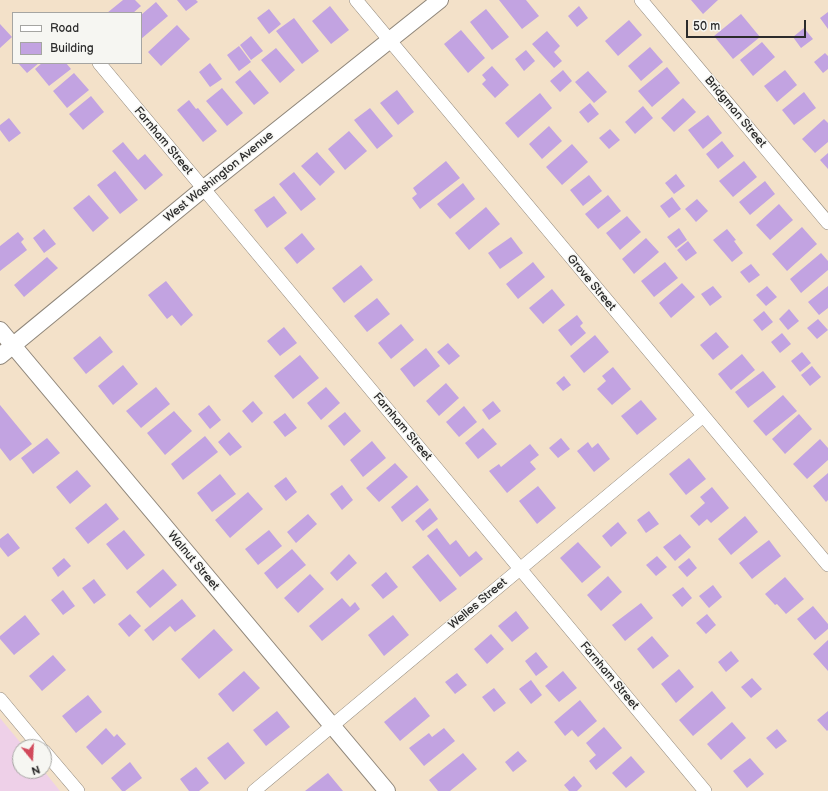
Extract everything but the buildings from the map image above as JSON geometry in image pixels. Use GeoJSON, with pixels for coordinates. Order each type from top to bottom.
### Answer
{"type":"FeatureCollection","features":[{"type":"Feature","properties":{"kind":"street","name":"Grove Street"},"geometry":{"type":"LineString","coordinates":[[356,0],[702,417],[828,565]]}},
{"type":"Feature","properties":{"kind":"street","name":"West Washington Avenue"},"geometry":{"type":"LineString","coordinates":[[0,356],[203,189],[440,0]]}},
{"type":"Feature","properties":{"kind":"street","name":"Bridgman Street"},"geometry":{"type":"LineString","coordinates":[[641,0],[828,223]]}},
{"type":"Feature","properties":{"kind":"street","name":"Farnham Street"},"geometry":{"type":"LineString","coordinates":[[99,64],[705,791]]}},
{"type":"Feature","properties":{"kind":"street","name":"Walnut Street"},"geometry":{"type":"LineString","coordinates":[[0,330],[387,791]]}},
{"type":"Feature","properties":{"kind":"street","name":"Welles Street"},"geometry":{"type":"LineString","coordinates":[[254,791],[702,417]]}},
{"type":"Feature","properties":{"kind":"street"},"geometry":{"type":"LineString","coordinates":[[0,699],[33,739]]}},
{"type":"Feature","properties":{"kind":"street"},"geometry":{"type":"LineString","coordinates":[[52,760],[78,791]]}},
{"type":"Feature","properties":{"kind":"shaded area"},"geometry":{"type":"Polygon","coordinates":[[[0,718],[17,739],[12,739],[12,779],[50,779],[60,791],[0,791],[0,718]]]}}]}
